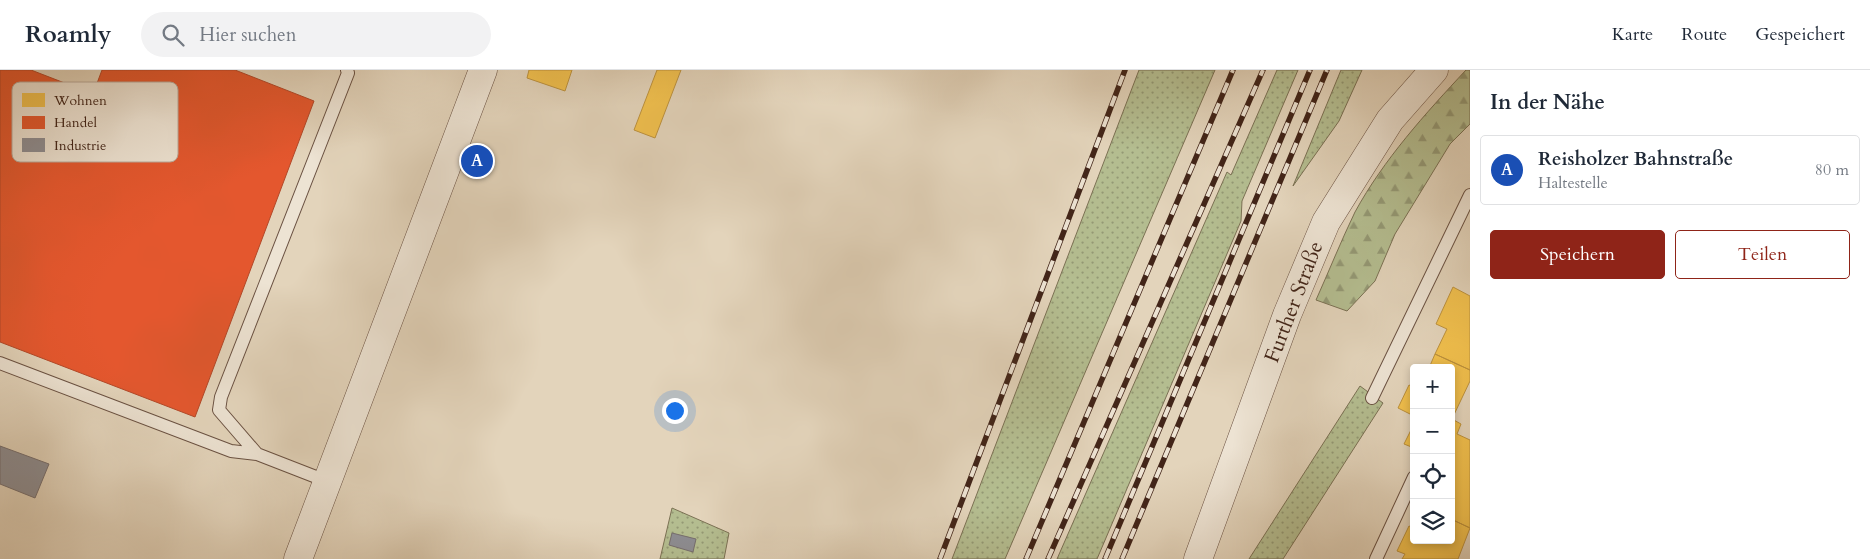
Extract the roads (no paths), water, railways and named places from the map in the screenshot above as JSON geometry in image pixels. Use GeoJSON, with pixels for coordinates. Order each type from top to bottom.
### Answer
{"type":"FeatureCollection","features":[{"type":"Feature","properties":{"kind":"street"},"geometry":{"type":"LineString","coordinates":[[298,559],[329,482],[483,70]]}},
{"type":"Feature","properties":{"kind":"street","name":"Further Straße"},"geometry":{"type":"LineString","coordinates":[[1198,559],[1288,315],[1326,222],[1390,120],[1434,70]]}},
{"type":"Feature","properties":{"kind":"lane"},"geometry":{"type":"LineString","coordinates":[[257,454],[219,410],[221,396],[342,90],[347,70]]}},
{"type":"Feature","properties":{"kind":"lane"},"geometry":{"type":"LineString","coordinates":[[1372,398],[1470,195]]}},
{"type":"Feature","properties":{"kind":"lane"},"geometry":{"type":"LineString","coordinates":[[0,363],[231,451],[257,454],[329,482]]}},
{"type":"Feature","properties":{"kind":"lane"},"geometry":{"type":"LineString","coordinates":[[1376,559],[1410,486]]}},
{"type":"Feature","properties":{"kind":"railway"},"geometry":{"type":"LineString","coordinates":[[940,559],[1125,70]]}},
{"type":"Feature","properties":{"kind":"railway"},"geometry":{"type":"LineString","coordinates":[[1026,559],[1233,70]]}},
{"type":"Feature","properties":{"kind":"railway"},"geometry":{"type":"LineString","coordinates":[[1048,559],[1263,70]]}},
{"type":"Feature","properties":{"kind":"railway"},"geometry":{"type":"LineString","coordinates":[[1105,559],[1310,70]]}},
{"type":"Feature","properties":{"kind":"railway"},"geometry":{"type":"LineString","coordinates":[[1122,559],[1327,70]]}},
{"type":"Feature","properties":{"kind":"place","name":"Reisholzer Bahnstraße"},"geometry":{"type":"Point","coordinates":[477,161]}}]}
